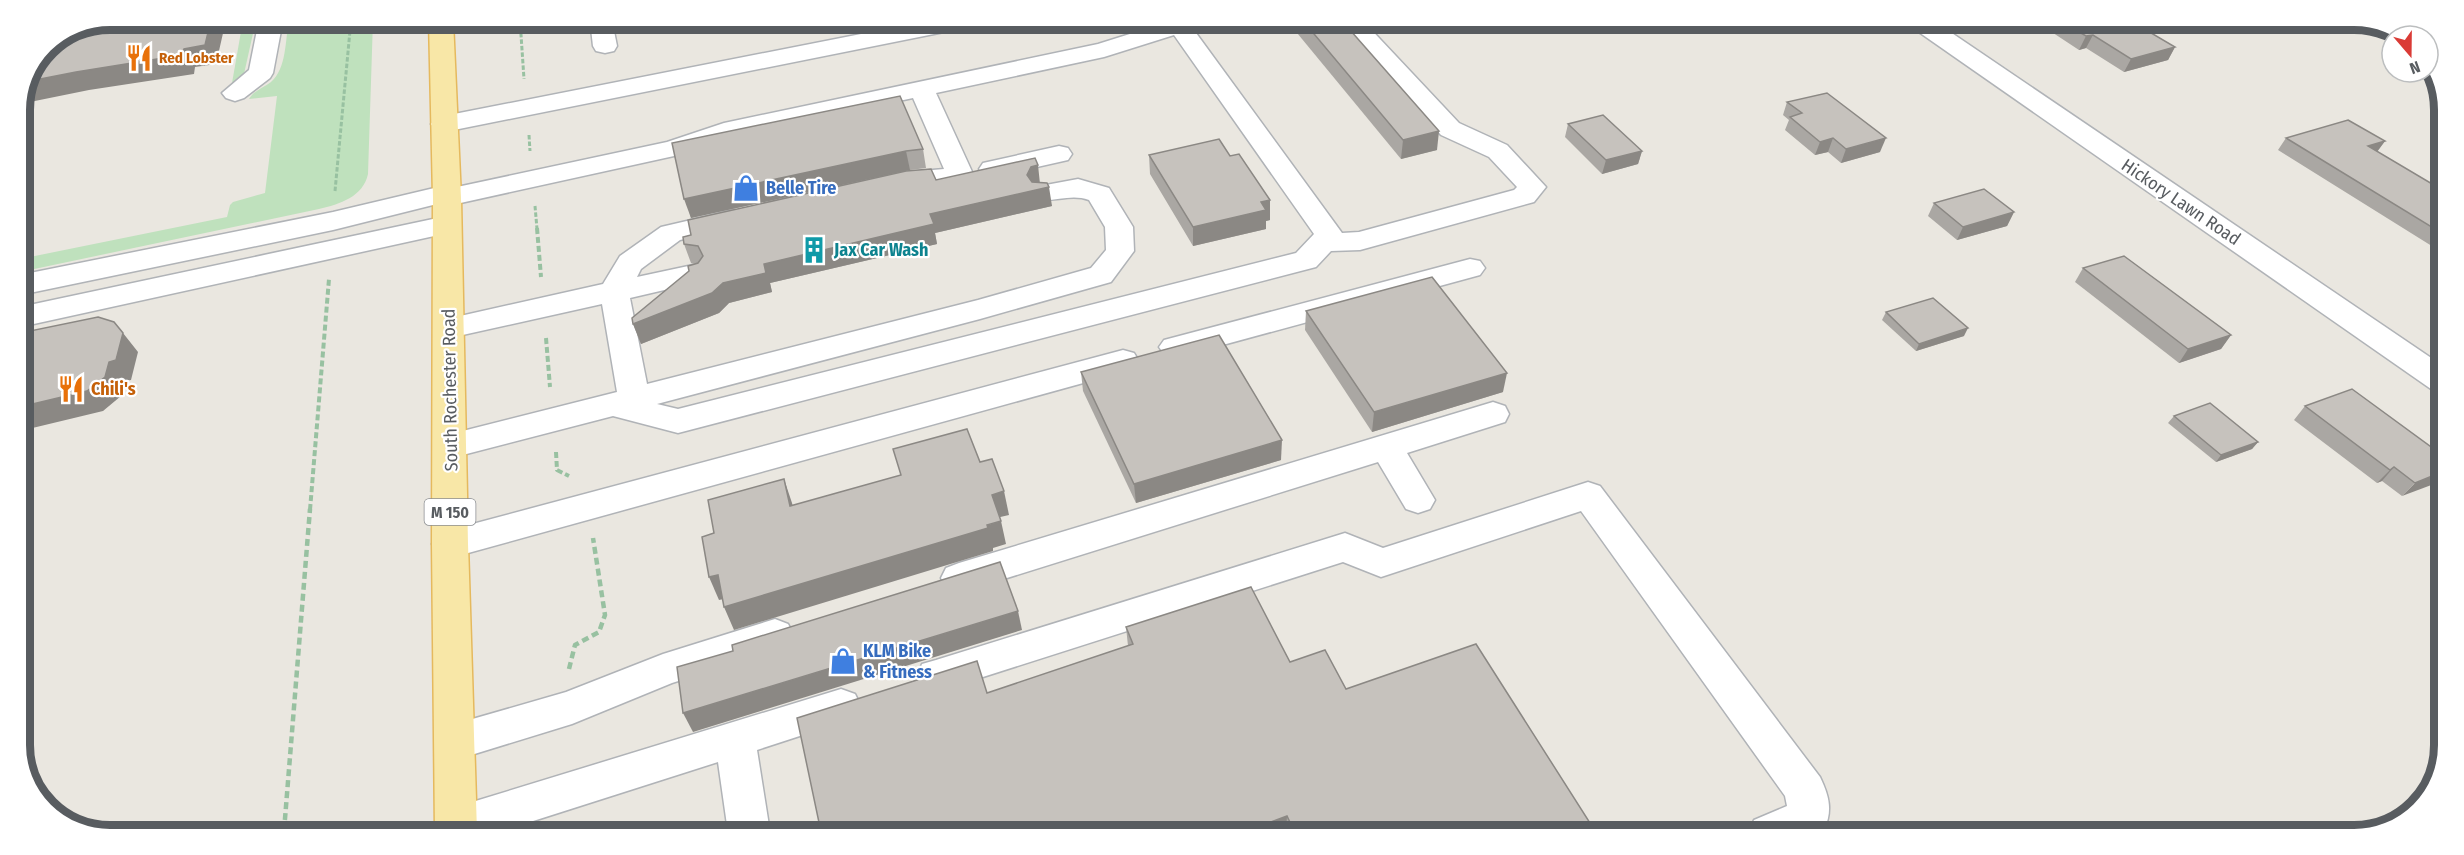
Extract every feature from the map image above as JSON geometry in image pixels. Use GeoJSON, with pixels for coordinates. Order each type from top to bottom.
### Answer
{"type":"FeatureCollection","features":[{"type":"Feature","properties":{"kind":"main road","name":"South Rochester Road"},"geometry":{"type":"LineString","coordinates":[[441,30],[447,205],[451,446],[450,544],[456,825]]}},
{"type":"Feature","properties":{"kind":"street"},"geometry":{"type":"LineString","coordinates":[[235,93],[261,73],[269,30]]}},
{"type":"Feature","properties":{"kind":"street"},"geometry":{"type":"LineString","coordinates":[[602,30],[605,46]]}},
{"type":"Feature","properties":{"kind":"street"},"geometry":{"type":"LineString","coordinates":[[840,30],[846,45]]}},
{"type":"Feature","properties":{"kind":"street"},"geometry":{"type":"LineString","coordinates":[[444,124],[920,30]]}},
{"type":"Feature","properties":{"kind":"street"},"geometry":{"type":"LineString","coordinates":[[30,314],[674,148],[724,131],[1104,50],[1171,30]]}},
{"type":"Feature","properties":{"kind":"street"},"geometry":{"type":"LineString","coordinates":[[624,401],[678,421],[1306,260],[1329,235],[1195,30]]}},
{"type":"Feature","properties":{"kind":"street"},"geometry":{"type":"LineString","coordinates":[[1322,242],[1360,241],[1524,196],[1532,187],[1498,151],[1450,129],[1358,30]]}},
{"type":"Feature","properties":{"kind":"street","name":"Hickory Lawn Road"},"geometry":{"type":"LineString","coordinates":[[1930,30],[2434,376]]}},
{"type":"Feature","properties":{"kind":"street"},"geometry":{"type":"LineString","coordinates":[[922,89],[960,176]]}},
{"type":"Feature","properties":{"kind":"street"},"geometry":{"type":"LineString","coordinates":[[864,190],[910,180],[960,176],[1062,154],[1082,188]]}},
{"type":"Feature","properties":{"kind":"street"},"geometry":{"type":"LineString","coordinates":[[451,446],[980,309],[1101,275],[1120,251],[1119,227],[1099,194],[1082,188],[1045,193]]}},
{"type":"Feature","properties":{"kind":"street"},"geometry":{"type":"LineString","coordinates":[[30,283],[333,221],[447,205]]}},
{"type":"Feature","properties":{"kind":"street"},"geometry":{"type":"LineString","coordinates":[[624,401],[614,290],[630,263],[671,234],[762,213]]}},
{"type":"Feature","properties":{"kind":"street"},"geometry":{"type":"LineString","coordinates":[[450,544],[1470,268]]}},
{"type":"Feature","properties":{"kind":"street"},"geometry":{"type":"LineString","coordinates":[[449,328],[693,274]]}},
{"type":"Feature","properties":{"kind":"street"},"geometry":{"type":"LineString","coordinates":[[923,590],[1493,414]]}},
{"type":"Feature","properties":{"kind":"street"},"geometry":{"type":"LineString","coordinates":[[1386,447],[1418,500]]}},
{"type":"Feature","properties":{"kind":"street"},"geometry":{"type":"LineString","coordinates":[[468,825],[1345,547],[1381,563],[1588,495],[1805,790],[1809,816],[1788,825]]}},
{"type":"Feature","properties":{"kind":"street"},"geometry":{"type":"LineString","coordinates":[[455,742],[572,707],[663,670],[810,624]]}},
{"type":"Feature","properties":{"kind":"street"},"geometry":{"type":"LineString","coordinates":[[735,739],[748,825]]}},
{"type":"Feature","properties":{"kind":"path"},"geometry":{"type":"LineString","coordinates":[[334,200],[350,30]]}},
{"type":"Feature","properties":{"kind":"path"},"geometry":{"type":"LineString","coordinates":[[285,825],[329,276]]}},
{"type":"Feature","properties":{"kind":"green space"},"geometry":{"type":"Polygon","coordinates":[[[241,30],[254,30],[244,74],[240,80],[232,83],[241,30]]]}},
{"type":"Feature","properties":{"kind":"green space"},"geometry":{"type":"Polygon","coordinates":[[[287,30],[373,30],[368,174],[356,194],[335,205],[319,209],[30,270],[30,257],[227,217],[233,202],[265,193],[277,96],[249,99],[276,76],[283,62],[287,30]]]}},
{"type":"Feature","properties":{"kind":"building"},"geometry":{"type":"Polygon","coordinates":[[[110,30],[209,30],[205,45],[184,49],[182,55],[36,80],[43,65],[53,53],[65,43],[79,36],[110,30]]]}},
{"type":"Feature","properties":{"kind":"building"},"geometry":{"type":"Polygon","coordinates":[[[1311,30],[1350,30],[1439,131],[1403,140],[1311,30]]]}},
{"type":"Feature","properties":{"kind":"building"},"geometry":{"type":"Polygon","coordinates":[[[2076,30],[2146,30],[2175,47],[2131,59],[2093,35],[2086,36],[2076,30]]]}},
{"type":"Feature","properties":{"kind":"building"},"geometry":{"type":"Polygon","coordinates":[[[1827,93],[1886,138],[1846,149],[1833,138],[1820,142],[1790,117],[1802,113],[1787,102],[1827,93]]]}},
{"type":"Feature","properties":{"kind":"building","name":"Belle Tire"},"geometry":{"type":"Polygon","coordinates":[[[900,96],[923,149],[684,199],[672,143],[900,96]]]}},
{"type":"Feature","properties":{"kind":"building"},"geometry":{"type":"Polygon","coordinates":[[[1603,115],[1642,151],[1606,160],[1568,124],[1603,115]]]}},
{"type":"Feature","properties":{"kind":"building"},"geometry":{"type":"Polygon","coordinates":[[[2348,120],[2385,141],[2368,146],[2434,185],[2434,228],[2286,138],[2348,120]]]}},
{"type":"Feature","properties":{"kind":"building"},"geometry":{"type":"Polygon","coordinates":[[[1219,139],[1230,156],[1239,154],[1270,200],[1261,202],[1266,210],[1193,227],[1149,155],[1219,139]]]}},
{"type":"Feature","properties":{"kind":"building"},"geometry":{"type":"Polygon","coordinates":[[[1035,158],[1038,165],[1031,167],[1027,175],[1032,182],[1047,183],[1049,187],[930,214],[934,224],[764,264],[766,273],[723,283],[712,293],[633,324],[632,318],[689,271],[688,266],[698,263],[703,256],[698,246],[684,244],[683,237],[691,235],[688,220],[906,171],[931,169],[936,180],[1035,158]]]}},
{"type":"Feature","properties":{"kind":"building"},"geometry":{"type":"Polygon","coordinates":[[[1984,189],[2014,212],[1963,227],[1934,203],[1984,189]]]}},
{"type":"Feature","properties":{"kind":"building"},"geometry":{"type":"Polygon","coordinates":[[[2124,256],[2231,335],[2188,349],[2083,268],[2124,256]]]}},
{"type":"Feature","properties":{"kind":"building"},"geometry":{"type":"Polygon","coordinates":[[[1432,277],[1507,373],[1374,412],[1306,311],[1432,277]]]}},
{"type":"Feature","properties":{"kind":"building"},"geometry":{"type":"Polygon","coordinates":[[[1933,298],[1968,328],[1919,344],[1886,312],[1933,298]]]}},
{"type":"Feature","properties":{"kind":"building"},"geometry":{"type":"Polygon","coordinates":[[[98,317],[114,322],[123,333],[116,360],[109,362],[105,377],[87,391],[30,405],[30,331],[98,317]]]}},
{"type":"Feature","properties":{"kind":"building"},"geometry":{"type":"Polygon","coordinates":[[[1219,335],[1282,440],[1134,484],[1081,372],[1219,335]]]}},
{"type":"Feature","properties":{"kind":"building"},"geometry":{"type":"Polygon","coordinates":[[[2352,389],[2434,449],[2434,475],[2415,483],[2394,467],[2390,470],[2305,406],[2352,389]]]}},
{"type":"Feature","properties":{"kind":"building"},"geometry":{"type":"Polygon","coordinates":[[[2210,403],[2258,442],[2221,455],[2174,416],[2210,403]]]}},
{"type":"Feature","properties":{"kind":"building"},"geometry":{"type":"Polygon","coordinates":[[[967,429],[980,462],[992,459],[1004,491],[992,495],[1001,521],[987,525],[988,528],[724,607],[718,575],[709,577],[702,537],[714,533],[708,500],[784,479],[790,506],[901,475],[893,449],[967,429]]]}},
{"type":"Feature","properties":{"kind":"building"},"geometry":{"type":"Polygon","coordinates":[[[1000,562],[1018,611],[683,713],[677,667],[733,651],[732,645],[1000,562]]]}},
{"type":"Feature","properties":{"kind":"building"},"geometry":{"type":"Polygon","coordinates":[[[1251,587],[1290,662],[1325,650],[1346,689],[1476,644],[1591,825],[1291,825],[1287,816],[1263,825],[820,825],[797,718],[977,661],[987,693],[1133,644],[1126,627],[1251,587]]]}},
{"type":"Feature","properties":{"kind":"place","name":"Red Lobster"},"geometry":{"type":"Point","coordinates":[139,58]}},
{"type":"Feature","properties":{"kind":"place","name":"Belle Tire"},"geometry":{"type":"Point","coordinates":[746,188]}},
{"type":"Feature","properties":{"kind":"place","name":"Jax Car Wash"},"geometry":{"type":"Point","coordinates":[814,250]}},
{"type":"Feature","properties":{"kind":"place","name":"Chili's"},"geometry":{"type":"Point","coordinates":[71,389]}},
{"type":"Feature","properties":{"kind":"place","name":"KLM Bike & Fitness"},"geometry":{"type":"Point","coordinates":[843,661]}}]}
